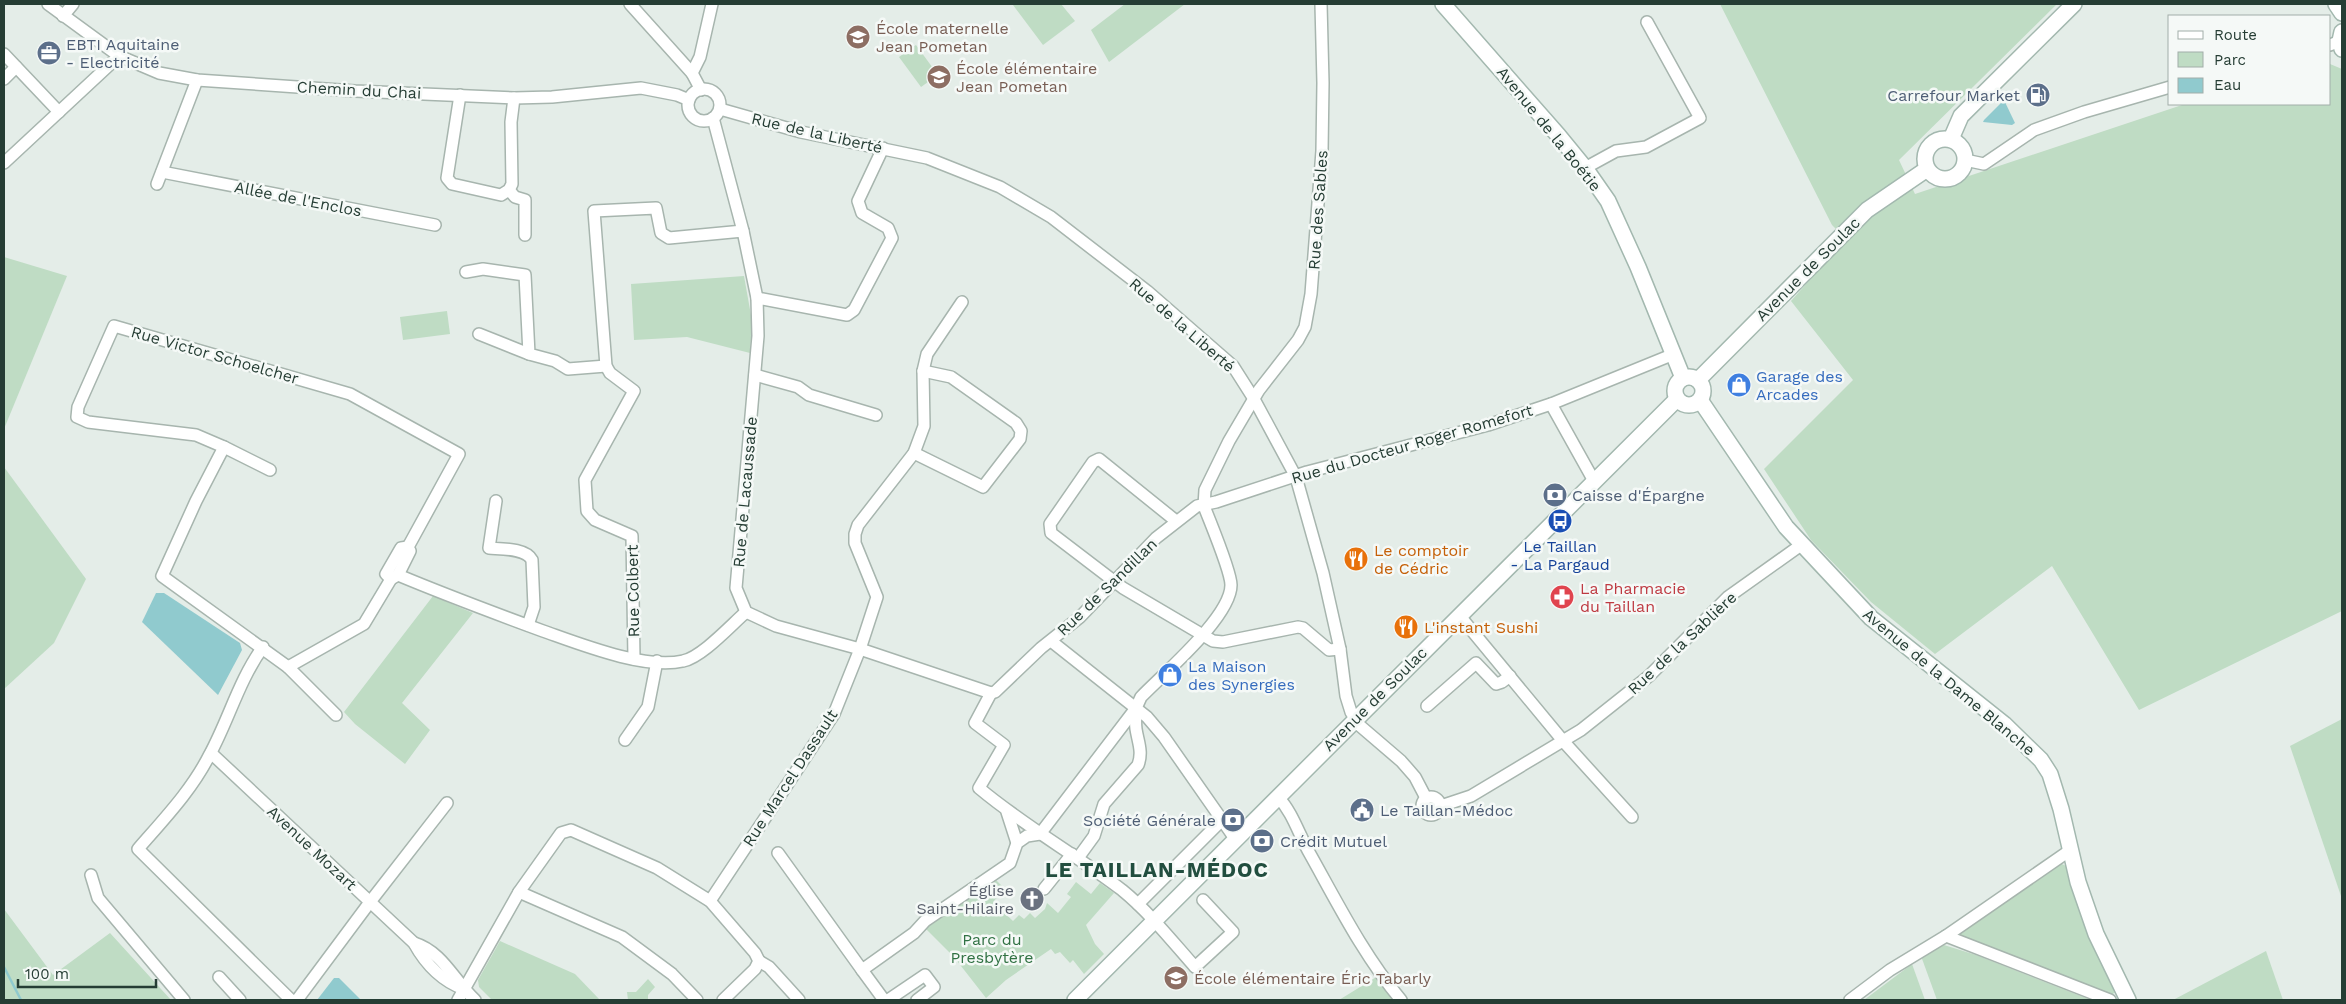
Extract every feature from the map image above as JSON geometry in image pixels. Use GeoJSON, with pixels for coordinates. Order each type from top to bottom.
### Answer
{"type":"FeatureCollection","features":[{"type":"Feature","properties":{"kind":"main road","name":"Avenue de la Boétie"},"geometry":{"type":"LineString","coordinates":[[1443,4],[1518,87],[1585,168],[1608,201],[1674,354],[1690,379]]}},
{"type":"Feature","properties":{"kind":"main road"},"geometry":{"type":"LineString","coordinates":[[1951,139],[1961,116],[2074,4]]}},
{"type":"Feature","properties":{"kind":"main road"},"geometry":{"type":"LineString","coordinates":[[2336,4],[2342,13]]}},
{"type":"Feature","properties":{"kind":"main road"},"geometry":{"type":"LineString","coordinates":[[1944,138],[1951,139],[1960,145],[1965,160],[1962,170],[1957,175],[1946,179],[1939,178],[1927,169],[1924,158],[1930,144],[1944,138]]}},
{"type":"Feature","properties":{"kind":"main road","name":"Avenue de Soulac"},"geometry":{"type":"LineString","coordinates":[[1690,379],[1867,210],[1927,169]]}},
{"type":"Feature","properties":{"kind":"main road"},"geometry":{"type":"LineString","coordinates":[[1690,379],[1703,390],[1700,400],[1690,406],[1684,405],[1677,399],[1675,386],[1690,379]]}},
{"type":"Feature","properties":{"kind":"main road","name":"Avenue de Soulac"},"geometry":{"type":"LineString","coordinates":[[1074,1000],[1677,399]]}},
{"type":"Feature","properties":{"kind":"main road","name":"Avenue de la Dame Blanche"},"geometry":{"type":"LineString","coordinates":[[1700,400],[1786,527],[1801,545],[1871,618],[2004,724],[2041,760],[2050,774],[2061,809],[2069,851],[2096,934],[2128,1000]]}},
{"type":"Feature","properties":{"kind":"street","name":"Chemin du Chai"},"geometry":{"type":"LineString","coordinates":[[48,4],[119,56],[158,73],[197,80],[354,91],[460,94],[514,98],[552,97],[641,88],[677,95],[689,100]]}},
{"type":"Feature","properties":{"kind":"street"},"geometry":{"type":"LineString","coordinates":[[63,16],[73,4]]}},
{"type":"Feature","properties":{"kind":"street"},"geometry":{"type":"LineString","coordinates":[[630,4],[692,73],[701,90]]}},
{"type":"Feature","properties":{"kind":"street"},"geometry":{"type":"LineString","coordinates":[[692,73],[700,57],[712,4]]}},
{"type":"Feature","properties":{"kind":"street","name":"Rue des Sables"},"geometry":{"type":"LineString","coordinates":[[1204,506],[1205,490],[1229,441],[1254,399],[1298,340],[1305,327],[1312,294],[1322,151],[1323,83],[1320,4]]}},
{"type":"Feature","properties":{"kind":"street"},"geometry":{"type":"LineString","coordinates":[[1585,168],[1616,151],[1646,147],[1700,118],[1647,22]]}},
{"type":"Feature","properties":{"kind":"street"},"geometry":{"type":"LineString","coordinates":[[4,54],[58,112]]}},
{"type":"Feature","properties":{"kind":"street"},"geometry":{"type":"LineString","coordinates":[[4,163],[119,56]]}},
{"type":"Feature","properties":{"kind":"street"},"geometry":{"type":"LineString","coordinates":[[4,80],[16,67]]}},
{"type":"Feature","properties":{"kind":"street"},"geometry":{"type":"LineString","coordinates":[[157,184],[197,80]]}},
{"type":"Feature","properties":{"kind":"street"},"geometry":{"type":"LineString","coordinates":[[1965,160],[1984,164],[2034,130],[2078,114],[2168,88]]}},
{"type":"Feature","properties":{"kind":"street"},"geometry":{"type":"LineString","coordinates":[[701,90],[711,91],[717,95],[720,104],[716,114],[706,121],[695,118],[690,111],[689,100],[696,92],[701,90]]}},
{"type":"Feature","properties":{"kind":"street"},"geometry":{"type":"LineString","coordinates":[[460,94],[446,173],[448,182],[501,195],[509,190],[512,184],[511,122],[514,98]]}},
{"type":"Feature","properties":{"kind":"street","name":"Rue de la Liberté"},"geometry":{"type":"LineString","coordinates":[[716,114],[928,158],[1000,187],[1051,217],[1147,291],[1233,366],[1254,399],[1296,477],[1323,574],[1340,649],[1346,696],[1355,719],[1402,761],[1415,777],[1426,798],[1436,798],[1441,806]]}},
{"type":"Feature","properties":{"kind":"street","name":"Rue de Lacaussade"},"geometry":{"type":"LineString","coordinates":[[716,114],[757,298],[758,336],[736,588],[746,612]]}},
{"type":"Feature","properties":{"kind":"street"},"geometry":{"type":"LineString","coordinates":[[757,298],[847,315],[854,310],[892,238],[888,228],[862,213],[858,201],[883,148]]}},
{"type":"Feature","properties":{"kind":"street","name":"Allée de l'Enclos"},"geometry":{"type":"LineString","coordinates":[[162,172],[435,225]]}},
{"type":"Feature","properties":{"kind":"street"},"geometry":{"type":"LineString","coordinates":[[509,190],[515,197],[525,200],[525,235]]}},
{"type":"Feature","properties":{"kind":"street"},"geometry":{"type":"LineString","coordinates":[[479,334],[529,354],[554,361],[568,369],[606,366],[594,212],[656,208],[661,233],[669,238],[743,231]]}},
{"type":"Feature","properties":{"kind":"street"},"geometry":{"type":"LineString","coordinates":[[466,272],[483,268],[525,275],[529,354]]}},
{"type":"Feature","properties":{"kind":"street"},"geometry":{"type":"LineString","coordinates":[[924,371],[951,377],[1016,422],[1021,431],[1020,439],[983,487],[914,453],[924,426],[924,371],[927,354],[962,302]]}},
{"type":"Feature","properties":{"kind":"street","name":"Rue Victor Schoelcher"},"geometry":{"type":"LineString","coordinates":[[270,470],[196,435],[88,422],[77,417],[78,407],[114,326],[350,394],[459,454],[408,547],[410,552],[395,577]]}},
{"type":"Feature","properties":{"kind":"street","name":"Rue du Docteur Roger Romefort"},"geometry":{"type":"LineString","coordinates":[[1204,506],[1296,477],[1488,425],[1551,404],[1674,354]]}},
{"type":"Feature","properties":{"kind":"street","name":"Rue Colbert"},"geometry":{"type":"LineString","coordinates":[[606,366],[610,373],[634,391],[585,480],[587,511],[595,520],[632,536],[634,659]]}},
{"type":"Feature","properties":{"kind":"street"},"geometry":{"type":"LineString","coordinates":[[755,375],[798,387],[809,395],[876,415]]}},
{"type":"Feature","properties":{"kind":"street"},"geometry":{"type":"LineString","coordinates":[[1551,404],[1594,481]]}},
{"type":"Feature","properties":{"kind":"street"},"geometry":{"type":"LineString","coordinates":[[224,447],[196,501],[162,576],[263,647],[288,667],[336,715]]}},
{"type":"Feature","properties":{"kind":"street","name":"Rue Marcel Dassault"},"geometry":{"type":"LineString","coordinates":[[710,901],[834,714],[860,649],[877,597],[855,543],[854,534],[858,526],[914,453]]}},
{"type":"Feature","properties":{"kind":"street"},"geometry":{"type":"LineString","coordinates":[[1176,521],[1099,459],[1093,462],[1050,524],[1051,533],[1114,581],[1161,612],[1213,641],[1223,642],[1298,627],[1303,628],[1329,650],[1340,649]]}},
{"type":"Feature","properties":{"kind":"street"},"geometry":{"type":"LineString","coordinates":[[496,501],[489,548],[524,553],[530,556],[532,560],[534,607],[528,626]]}},
{"type":"Feature","properties":{"kind":"street","name":"Rue de Sandillan"},"geometry":{"type":"LineString","coordinates":[[991,693],[995,692],[1080,616],[1176,521],[1196,506],[1204,506]]}},
{"type":"Feature","properties":{"kind":"street"},"geometry":{"type":"LineString","coordinates":[[862,970],[914,933],[925,921],[1010,863],[1017,843],[1027,836],[1040,834],[1136,708],[1141,697],[1202,635],[1226,605],[1231,584],[1204,506]]}},
{"type":"Feature","properties":{"kind":"street","name":"Rue de la Sablière"},"geometry":{"type":"LineString","coordinates":[[1441,806],[1471,796],[1564,742],[1649,676],[1728,598],[1801,545]]}},
{"type":"Feature","properties":{"kind":"street"},"geometry":{"type":"LineString","coordinates":[[288,667],[364,624],[395,577],[528,626],[634,659],[684,661],[696,656],[746,612],[776,626],[860,649],[991,693],[975,723],[1004,745],[979,788],[1007,812],[1075,856],[1138,904],[1195,967],[1233,932],[1203,900]]}},
{"type":"Feature","properties":{"kind":"street"},"geometry":{"type":"LineString","coordinates":[[1460,615],[1564,742],[1632,817]]}},
{"type":"Feature","properties":{"kind":"street"},"geometry":{"type":"LineString","coordinates":[[1051,641],[1147,717],[1164,737],[1236,840]]}},
{"type":"Feature","properties":{"kind":"street"},"geometry":{"type":"LineString","coordinates":[[263,647],[251,664],[211,753],[192,786],[138,849],[291,1000]]}},
{"type":"Feature","properties":{"kind":"street"},"geometry":{"type":"LineString","coordinates":[[625,740],[648,707],[656,661]]}},
{"type":"Feature","properties":{"kind":"street"},"geometry":{"type":"LineString","coordinates":[[1427,706],[1476,663],[1496,684],[1510,676]]}},
{"type":"Feature","properties":{"kind":"street"},"geometry":{"type":"LineString","coordinates":[[1044,888],[1094,836],[1104,804],[1138,765],[1141,751],[1135,726],[1136,708]]}},
{"type":"Feature","properties":{"kind":"street","name":"Avenue Mozart"},"geometry":{"type":"LineString","coordinates":[[211,753],[414,943],[434,952],[464,989],[476,1000]]}},
{"type":"Feature","properties":{"kind":"street"},"geometry":{"type":"LineString","coordinates":[[1278,797],[1287,807],[1300,837],[1369,957],[1401,1000]]}},
{"type":"Feature","properties":{"kind":"street"},"geometry":{"type":"LineString","coordinates":[[297,1000],[447,802]]}},
{"type":"Feature","properties":{"kind":"street"},"geometry":{"type":"LineString","coordinates":[[1007,812],[1017,843]]}},
{"type":"Feature","properties":{"kind":"street"},"geometry":{"type":"LineString","coordinates":[[1138,904],[1222,821]]}},
{"type":"Feature","properties":{"kind":"street"},"geometry":{"type":"LineString","coordinates":[[458,1000],[519,892],[560,833],[571,830],[657,868],[710,901],[755,953],[759,961],[769,967],[799,1000]]}},
{"type":"Feature","properties":{"kind":"street"},"geometry":{"type":"LineString","coordinates":[[1850,1000],[1890,970],[1946,936],[2069,851]]}},
{"type":"Feature","properties":{"kind":"street"},"geometry":{"type":"LineString","coordinates":[[778,854],[884,1000]]}},
{"type":"Feature","properties":{"kind":"street"},"geometry":{"type":"LineString","coordinates":[[91,875],[98,898],[184,1000]]}},
{"type":"Feature","properties":{"kind":"street"},"geometry":{"type":"LineString","coordinates":[[519,892],[622,937],[672,974],[697,1000]]}},
{"type":"Feature","properties":{"kind":"street"},"geometry":{"type":"LineString","coordinates":[[1946,936],[2110,1000]]}},
{"type":"Feature","properties":{"kind":"street"},"geometry":{"type":"LineString","coordinates":[[723,1000],[755,969],[759,961]]}},
{"type":"Feature","properties":{"kind":"street"},"geometry":{"type":"LineString","coordinates":[[888,1000],[925,975],[934,988],[917,1000]]}},
{"type":"Feature","properties":{"kind":"street"},"geometry":{"type":"LineString","coordinates":[[219,977],[240,1000]]}},
{"type":"Feature","properties":{"kind":"green space"},"geometry":{"type":"Polygon","coordinates":[[[1061,4],[1075,21],[1043,45],[1013,5],[1061,4]]]}},
{"type":"Feature","properties":{"kind":"green space"},"geometry":{"type":"Polygon","coordinates":[[[1125,4],[1185,4],[1109,62],[1091,30],[1125,4]]]}},
{"type":"Feature","properties":{"kind":"green space"},"geometry":{"type":"Polygon","coordinates":[[[1720,4],[2057,4],[1899,160],[1915,194],[2182,105],[2331,105],[2331,64],[2342,69],[2342,611],[2139,710],[2052,566],[1935,654],[1871,602],[1811,540],[1764,469],[1853,380],[1791,301],[1846,239],[1832,225],[1720,4]]]}},
{"type":"Feature","properties":{"kind":"green space"},"geometry":{"type":"Polygon","coordinates":[[[916,45],[938,75],[921,87],[899,57],[916,45]]]}},
{"type":"Feature","properties":{"kind":"green space"},"geometry":{"type":"Polygon","coordinates":[[[4,257],[67,276],[4,429],[4,257]]]}},
{"type":"Feature","properties":{"kind":"green space"},"geometry":{"type":"Polygon","coordinates":[[[744,276],[752,321],[750,353],[687,337],[634,340],[631,284],[744,276]]]}},
{"type":"Feature","properties":{"kind":"green space"},"geometry":{"type":"Polygon","coordinates":[[[447,311],[450,334],[403,340],[400,317],[447,311]]]}},
{"type":"Feature","properties":{"kind":"green space"},"geometry":{"type":"Polygon","coordinates":[[[4,467],[86,579],[54,643],[4,689],[4,467]]]}},
{"type":"Feature","properties":{"kind":"green space"},"geometry":{"type":"Polygon","coordinates":[[[433,596],[473,613],[402,703],[430,730],[405,764],[355,724],[344,712],[433,596]]]}},
{"type":"Feature","properties":{"kind":"green space"},"geometry":{"type":"Polygon","coordinates":[[[2342,719],[2342,899],[2290,746],[2342,719]]]}},
{"type":"Feature","properties":{"kind":"green space"},"geometry":{"type":"Polygon","coordinates":[[[2060,863],[2068,867],[2098,952],[2115,992],[2110,997],[1959,936],[1959,931],[2060,863]]]}},
{"type":"Feature","properties":{"kind":"green space","name":"Parc du Presbytère"},"geometry":{"type":"Polygon","coordinates":[[[994,878],[1005,889],[993,902],[1013,921],[1019,915],[1024,919],[1030,913],[1035,918],[1045,909],[1047,903],[1058,913],[1071,897],[1067,894],[1076,882],[1091,894],[1100,883],[1114,893],[1086,925],[1095,944],[1104,954],[1084,974],[1073,960],[1070,963],[1060,952],[1055,954],[1051,949],[1006,980],[986,998],[954,957],[922,925],[994,878]]]}},
{"type":"Feature","properties":{"kind":"green space"},"geometry":{"type":"Polygon","coordinates":[[[4,909],[53,975],[110,933],[171,1000],[4,1000],[4,909]]]}},
{"type":"Feature","properties":{"kind":"green space"},"geometry":{"type":"Polygon","coordinates":[[[500,941],[575,974],[600,1000],[492,1000],[479,987],[478,980],[500,941]]]}},
{"type":"Feature","properties":{"kind":"green space"},"geometry":{"type":"Polygon","coordinates":[[[1944,945],[1976,955],[2091,1000],[1937,1000],[1921,956],[1944,945]]]}},
{"type":"Feature","properties":{"kind":"green space"},"geometry":{"type":"Polygon","coordinates":[[[2266,951],[2283,1000],[2173,1000],[2266,951]]]}},
{"type":"Feature","properties":{"kind":"green space"},"geometry":{"type":"Polygon","coordinates":[[[1912,964],[1925,1000],[1864,1000],[1912,964]]]}},
{"type":"Feature","properties":{"kind":"green space"},"geometry":{"type":"Polygon","coordinates":[[[1378,976],[1394,998],[1390,1000],[1339,1000],[1378,976]]]}},
{"type":"Feature","properties":{"kind":"green space"},"geometry":{"type":"Polygon","coordinates":[[[648,979],[655,987],[648,995],[648,1000],[628,1000],[627,992],[636,992],[648,979]]]}},
{"type":"Feature","properties":{"kind":"water"},"geometry":{"type":"Polygon","coordinates":[[[2004,100],[2015,123],[2012,125],[1983,122],[1984,120],[2004,100]]]}},
{"type":"Feature","properties":{"kind":"water"},"geometry":{"type":"Polygon","coordinates":[[[156,593],[164,593],[240,643],[242,650],[218,695],[142,622],[156,593]]]}},
{"type":"Feature","properties":{"kind":"water"},"geometry":{"type":"Polygon","coordinates":[[[334,978],[339,978],[361,1000],[317,1000],[334,978]]]}},
{"type":"Feature","properties":{"kind":"waterway"},"geometry":{"type":"LineString","coordinates":[[4,967],[21,1000]]}},
{"type":"Feature","properties":{"kind":"place","name":"École maternelle Jean Pometan"},"geometry":{"type":"Point","coordinates":[858,37]}},
{"type":"Feature","properties":{"kind":"place","name":"EBTI Aquitaine - Electricité"},"geometry":{"type":"Point","coordinates":[49,53]}},
{"type":"Feature","properties":{"kind":"place","name":"École élémentaire Jean Pometan"},"geometry":{"type":"Point","coordinates":[939,77]}},
{"type":"Feature","properties":{"kind":"place","name":"Carrefour Market"},"geometry":{"type":"Point","coordinates":[2038,95]}},
{"type":"Feature","properties":{"kind":"place","name":"Garage des Arcades"},"geometry":{"type":"Point","coordinates":[1739,385]}},
{"type":"Feature","properties":{"kind":"place","name":"Caisse d'Épargne"},"geometry":{"type":"Point","coordinates":[1555,495]}},
{"type":"Feature","properties":{"kind":"place","name":"Le Taillan - La Pargaud"},"geometry":{"type":"Point","coordinates":[1560,521]}},
{"type":"Feature","properties":{"kind":"place","name":"Le comptoir de Cédric"},"geometry":{"type":"Point","coordinates":[1356,559]}},
{"type":"Feature","properties":{"kind":"place","name":"La Pharmacie du Taillan"},"geometry":{"type":"Point","coordinates":[1562,597]}},
{"type":"Feature","properties":{"kind":"place","name":"L'instant Sushi"},"geometry":{"type":"Point","coordinates":[1406,627]}},
{"type":"Feature","properties":{"kind":"place","name":"La Maison des Synergies"},"geometry":{"type":"Point","coordinates":[1170,675]}},
{"type":"Feature","properties":{"kind":"place","name":"Le Taillan-Médoc"},"geometry":{"type":"Point","coordinates":[1362,810]}},
{"type":"Feature","properties":{"kind":"place","name":"Société Générale"},"geometry":{"type":"Point","coordinates":[1233,820]}},
{"type":"Feature","properties":{"kind":"place","name":"Crédit Mutuel"},"geometry":{"type":"Point","coordinates":[1262,841]}},
{"type":"Feature","properties":{"kind":"place","name":"Église Saint-Hilaire"},"geometry":{"type":"Point","coordinates":[1032,899]}},
{"type":"Feature","properties":{"kind":"place","name":"École élémentaire Éric Tabarly"},"geometry":{"type":"Point","coordinates":[1176,978]}},
{"type":"Feature","properties":{"kind":"district","name":"LE TAILLAN-MÉDOC"},"geometry":{"type":"Point","coordinates":[1157,869]}}]}
